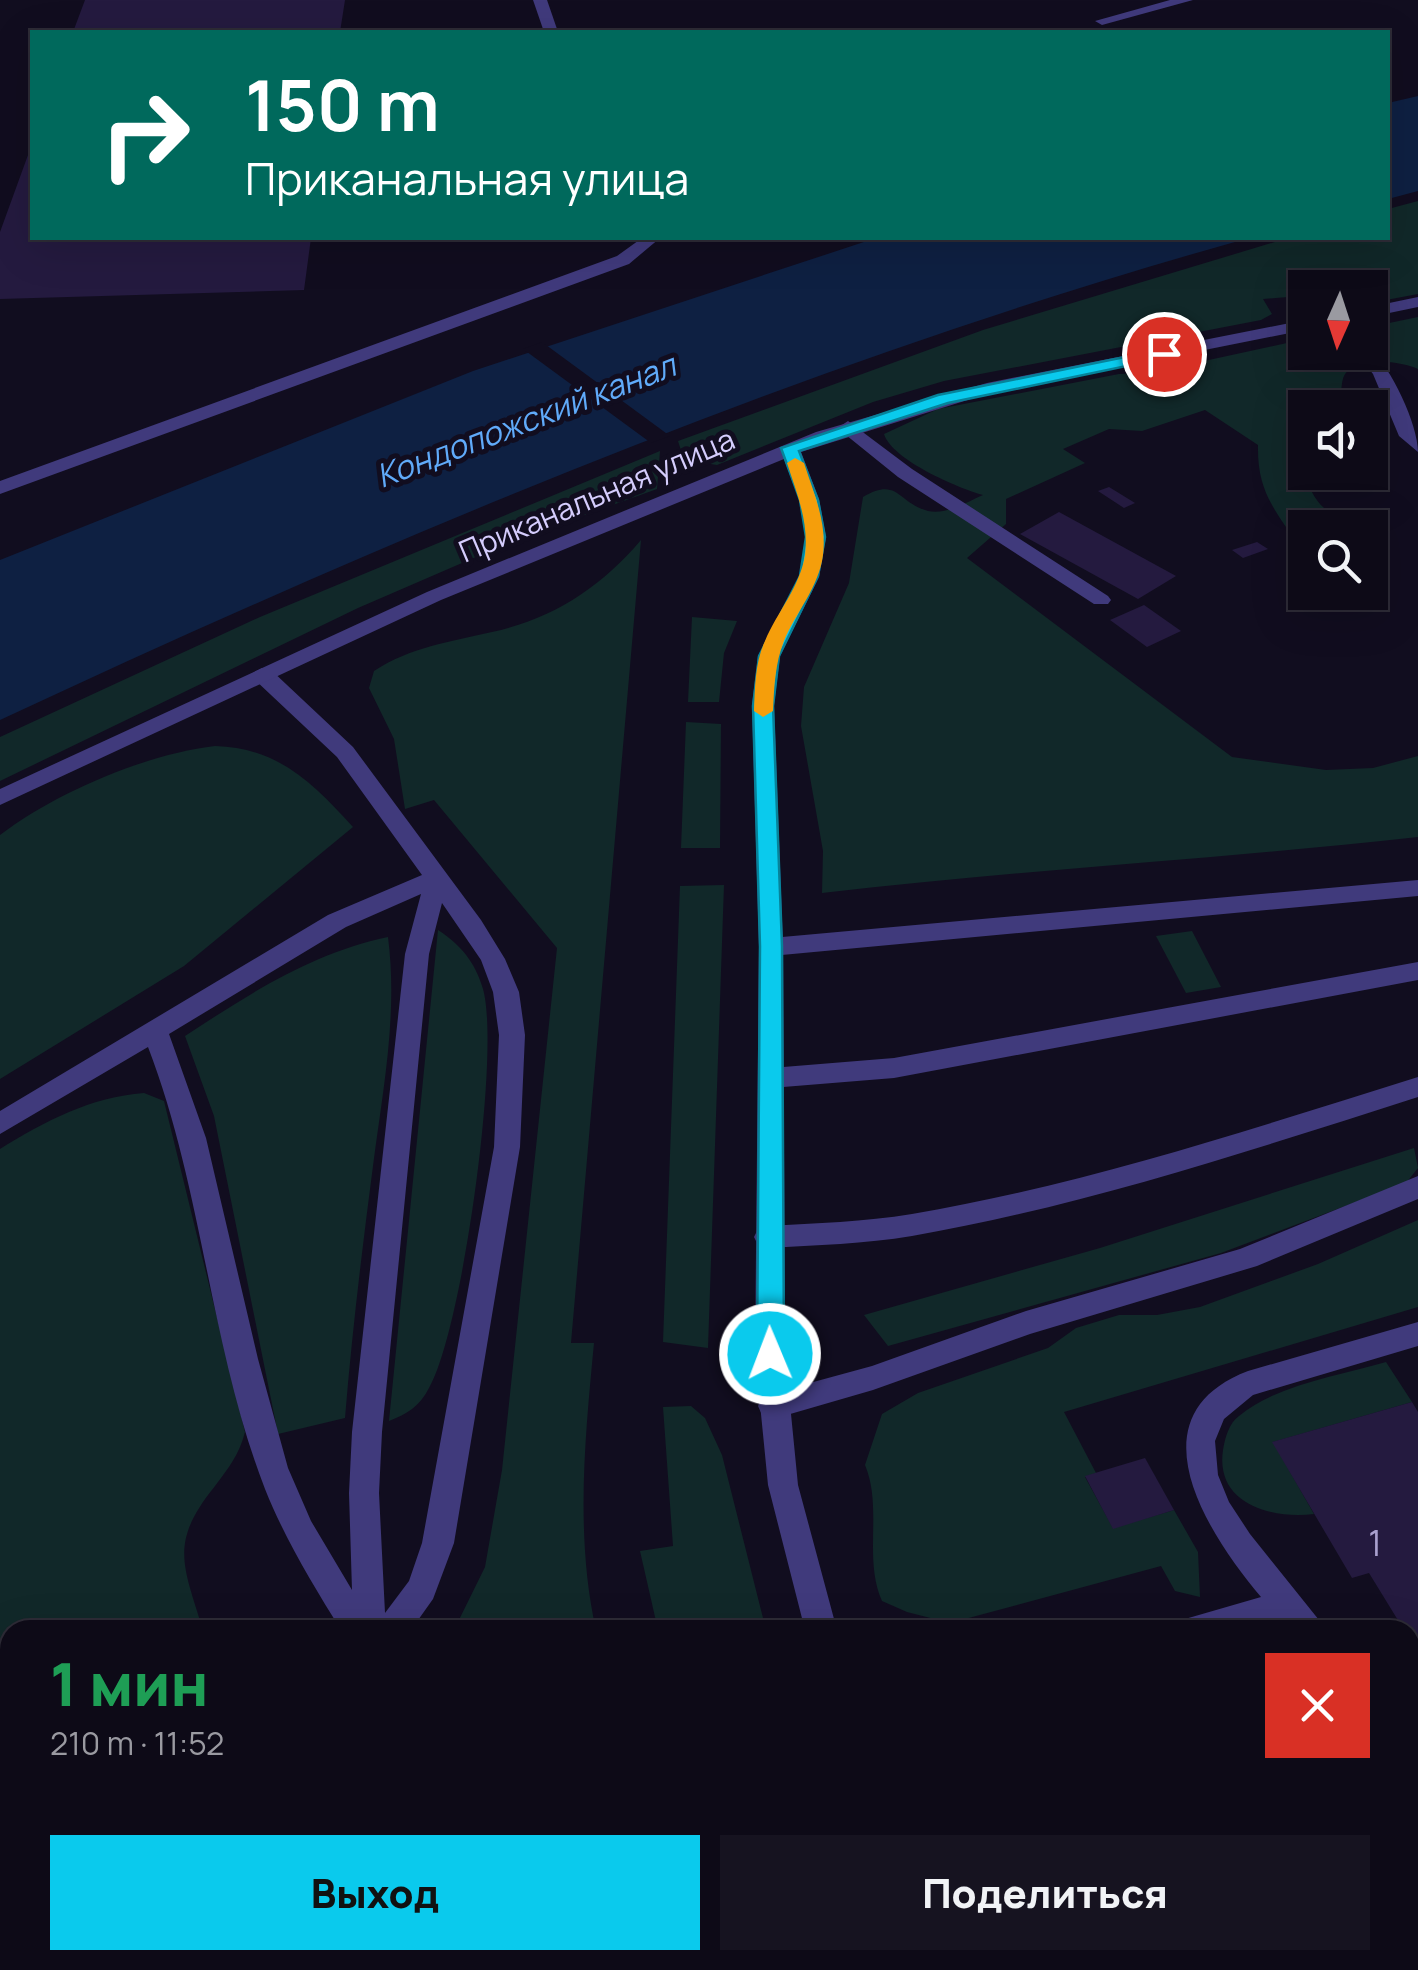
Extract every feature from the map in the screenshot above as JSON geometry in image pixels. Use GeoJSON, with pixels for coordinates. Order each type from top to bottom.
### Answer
{"type":"FeatureCollection","features":[{"type":"Feature","properties":{"kind":"street"},"geometry":{"type":"LineString","coordinates":[[540,0],[549,30]]}},
{"type":"Feature","properties":{"kind":"street"},"geometry":{"type":"LineString","coordinates":[[1097,27],[1114,0]]}},
{"type":"Feature","properties":{"kind":"street"},"geometry":{"type":"LineString","coordinates":[[1097,27],[1186,0]]}},
{"type":"Feature","properties":{"kind":"street"},"geometry":{"type":"LineString","coordinates":[[617,240],[623,260]]}},
{"type":"Feature","properties":{"kind":"street"},"geometry":{"type":"LineString","coordinates":[[0,488],[623,260],[649,240]]}},
{"type":"Feature","properties":{"kind":"street"},"geometry":{"type":"LineString","coordinates":[[1388,308],[1418,302]]}},
{"type":"Feature","properties":{"kind":"street","name":"Приканальная улица"},"geometry":{"type":"LineString","coordinates":[[0,798],[434,596],[790,448],[987,388],[1288,328]]}},
{"type":"Feature","properties":{"kind":"street"},"geometry":{"type":"LineString","coordinates":[[1381,370],[1403,430],[1418,446]]}},
{"type":"Feature","properties":{"kind":"street"},"geometry":{"type":"LineString","coordinates":[[848,428],[905,474],[1101,600]]}},
{"type":"Feature","properties":{"kind":"street"},"geometry":{"type":"LineString","coordinates":[[790,448],[809,500],[816,537],[809,576],[774,642],[765,678],[772,1078],[768,1237],[773,1406],[783,1485],[817,1620]]}},
{"type":"Feature","properties":{"kind":"street"},"geometry":{"type":"LineString","coordinates":[[262,674],[345,752],[493,959],[506,992],[512,1036],[512,1082],[496,1217],[438,1543],[422,1589],[399,1620]]}},
{"type":"Feature","properties":{"kind":"street"},"geometry":{"type":"LineString","coordinates":[[0,1124],[338,921],[437,878]]}},
{"type":"Feature","properties":{"kind":"street"},"geometry":{"type":"LineString","coordinates":[[370,1620],[364,1493],[368,1432],[417,954],[437,878]]}},
{"type":"Feature","properties":{"kind":"street"},"geometry":{"type":"LineString","coordinates":[[771,946],[1418,888]]}},
{"type":"Feature","properties":{"kind":"street"},"geometry":{"type":"LineString","coordinates":[[772,1078],[929,1062],[1418,971]]}},
{"type":"Feature","properties":{"kind":"street"},"geometry":{"type":"LineString","coordinates":[[154,1032],[175,1078],[192,1134],[243,1360],[273,1469],[296,1524],[353,1620]]}},
{"type":"Feature","properties":{"kind":"street"},"geometry":{"type":"LineString","coordinates":[[768,1237],[869,1231],[980,1210],[1255,1138],[1417,1089]]}},
{"type":"Feature","properties":{"kind":"street"},"geometry":{"type":"LineString","coordinates":[[773,1406],[873,1378],[1026,1323],[1247,1258],[1418,1187]]}},
{"type":"Feature","properties":{"kind":"street"},"geometry":{"type":"LineString","coordinates":[[1302,1620],[1226,1528],[1213,1505],[1202,1478],[1199,1452],[1204,1427],[1216,1407],[1254,1381],[1418,1334]]}},
{"type":"Feature","properties":{"kind":"street"},"geometry":{"type":"LineString","coordinates":[[1231,1620],[1288,1604]]}},
{"type":"Feature","properties":{"kind":"green space"},"geometry":{"type":"Polygon","coordinates":[[[1418,201],[1418,294],[1388,300],[1388,270],[1288,270],[1288,297],[1263,299],[1272,314],[1261,320],[944,381],[873,402],[717,465],[684,460],[678,441],[983,330],[1281,240],[1390,240],[1390,208],[1418,201]]]}},
{"type":"Feature","properties":{"kind":"green space"},"geometry":{"type":"Polygon","coordinates":[[[1418,317],[1418,369],[1388,362],[1388,323],[1418,317]]]}},
{"type":"Feature","properties":{"kind":"green space"},"geometry":{"type":"Polygon","coordinates":[[[1288,343],[1288,370],[1349,370],[1341,390],[1288,390],[1288,490],[1311,490],[1326,510],[1288,510],[1288,530],[1264,487],[1258,445],[1205,410],[1142,431],[1109,429],[1063,449],[1085,463],[1006,499],[1006,524],[967,558],[1232,757],[1326,770],[1373,768],[1418,756],[1418,837],[822,893],[823,851],[801,726],[804,687],[849,583],[863,497],[891,490],[918,507],[935,512],[983,495],[912,463],[899,454],[884,434],[938,409],[1119,374],[1149,373],[1288,343]]]}},
{"type":"Feature","properties":{"kind":"green space"},"geometry":{"type":"Polygon","coordinates":[[[660,451],[657,489],[513,541],[358,608],[0,781],[0,737],[260,617],[660,451]]]}},
{"type":"Feature","properties":{"kind":"green space"},"geometry":{"type":"Polygon","coordinates":[[[641,540],[571,1343],[594,1343],[584,1522],[594,1620],[459,1620],[485,1567],[502,1470],[557,948],[434,800],[405,809],[394,739],[369,688],[374,671],[402,656],[514,626],[555,610],[626,557],[641,540]]]}},
{"type":"Feature","properties":{"kind":"green space"},"geometry":{"type":"Polygon","coordinates":[[[692,617],[737,621],[724,653],[719,702],[688,702],[692,617]]]}},
{"type":"Feature","properties":{"kind":"green space"},"geometry":{"type":"Polygon","coordinates":[[[686,722],[721,724],[720,848],[681,848],[686,722]]]}},
{"type":"Feature","properties":{"kind":"green space"},"geometry":{"type":"Polygon","coordinates":[[[215,746],[257,753],[292,770],[353,827],[184,966],[0,1079],[0,835],[47,805],[102,778],[160,757],[215,746]]]}},
{"type":"Feature","properties":{"kind":"green space"},"geometry":{"type":"Polygon","coordinates":[[[724,885],[708,1348],[663,1342],[680,886],[724,885]]]}},
{"type":"Feature","properties":{"kind":"green space"},"geometry":{"type":"Polygon","coordinates":[[[438,930],[466,955],[483,989],[487,1070],[483,1128],[465,1254],[442,1357],[421,1400],[389,1421],[438,930]]]}},
{"type":"Feature","properties":{"kind":"green space"},"geometry":{"type":"Polygon","coordinates":[[[1192,931],[1221,987],[1186,993],[1156,936],[1192,931]]]}},
{"type":"Feature","properties":{"kind":"green space"},"geometry":{"type":"Polygon","coordinates":[[[388,937],[388,1052],[345,1418],[278,1434],[214,1116],[185,1036],[257,990],[307,964],[388,937]]]}},
{"type":"Feature","properties":{"kind":"green space"},"geometry":{"type":"Polygon","coordinates":[[[144,1093],[164,1101],[245,1432],[237,1454],[200,1506],[186,1539],[186,1570],[200,1620],[0,1620],[0,1149],[69,1112],[144,1093]]]}},
{"type":"Feature","properties":{"kind":"green space"},"geometry":{"type":"Polygon","coordinates":[[[1414,1148],[1418,1168],[1406,1183],[1221,1253],[888,1346],[864,1315],[1100,1248],[1414,1148]]]}},
{"type":"Feature","properties":{"kind":"green space"},"geometry":{"type":"Polygon","coordinates":[[[1418,1220],[1418,1307],[1064,1412],[1096,1473],[1085,1477],[1113,1528],[1174,1510],[1198,1552],[1200,1597],[1175,1591],[1161,1566],[961,1620],[938,1620],[882,1601],[874,1568],[873,1498],[865,1465],[882,1414],[918,1393],[1048,1348],[1076,1328],[1119,1315],[1157,1315],[1200,1307],[1318,1264],[1418,1220]]]}},
{"type":"Feature","properties":{"kind":"green space"},"geometry":{"type":"Polygon","coordinates":[[[1386,1362],[1412,1402],[1273,1442],[1314,1514],[1264,1510],[1237,1495],[1223,1468],[1225,1441],[1236,1419],[1255,1405],[1290,1389],[1386,1362]]]}},
{"type":"Feature","properties":{"kind":"green space"},"geometry":{"type":"Polygon","coordinates":[[[691,1406],[705,1418],[722,1455],[763,1620],[656,1620],[640,1551],[673,1546],[663,1407],[691,1406]]]}},
{"type":"Feature","properties":{"kind":"water"},"geometry":{"type":"Polygon","coordinates":[[[1418,96],[1418,191],[1390,198],[1390,103],[1418,96]]]}},
{"type":"Feature","properties":{"kind":"water","name":"Кондопожский канал"},"geometry":{"type":"Polygon","coordinates":[[[870,240],[1242,240],[929,337],[615,453],[305,582],[0,720],[0,560],[473,371],[870,240]]]}},
{"type":"Feature","properties":{"kind":"pier"},"geometry":{"type":"Polygon","coordinates":[[[542,342],[670,436],[651,443],[523,349],[542,342]]]}},
{"type":"Feature","properties":{"kind":"building"},"geometry":{"type":"Polygon","coordinates":[[[85,0],[345,0],[340,30],[74,30],[85,0]]]}},
{"type":"Feature","properties":{"kind":"building"},"geometry":{"type":"Polygon","coordinates":[[[30,150],[30,240],[311,240],[304,290],[0,299],[0,232],[30,150]]]}},
{"type":"Feature","properties":{"kind":"building"},"geometry":{"type":"Polygon","coordinates":[[[1109,487],[1135,503],[1124,508],[1098,491],[1109,487]]]}},
{"type":"Feature","properties":{"kind":"building"},"geometry":{"type":"Polygon","coordinates":[[[1059,512],[1176,576],[1138,599],[1020,534],[1059,512]]]}},
{"type":"Feature","properties":{"kind":"building"},"geometry":{"type":"Polygon","coordinates":[[[1257,542],[1268,549],[1243,558],[1232,550],[1257,542]]]}},
{"type":"Feature","properties":{"kind":"building"},"geometry":{"type":"Polygon","coordinates":[[[1144,605],[1181,631],[1147,647],[1110,620],[1144,605]]]}},
{"type":"Feature","properties":{"kind":"building"},"geometry":{"type":"Polygon","coordinates":[[[1412,1402],[1418,1412],[1418,1620],[1398,1620],[1369,1573],[1352,1578],[1272,1442],[1412,1402]]]}},
{"type":"Feature","properties":{"kind":"building"},"geometry":{"type":"Polygon","coordinates":[[[1145,1458],[1174,1510],[1113,1529],[1085,1476],[1145,1458]]]}},
{"type":"Feature","properties":{"kind":"slow traffic"},"geometry":{"type":"LineString","coordinates":[[763,711],[769,656],[800,596],[814,558],[814,518],[795,463]]}},
{"type":"Feature","properties":{"kind":"route"},"geometry":{"type":"LineString","coordinates":[[770,1354],[771,946],[763,706],[769,656],[809,576],[816,537],[809,500],[790,448],[944,398],[1164,354]]}}]}
